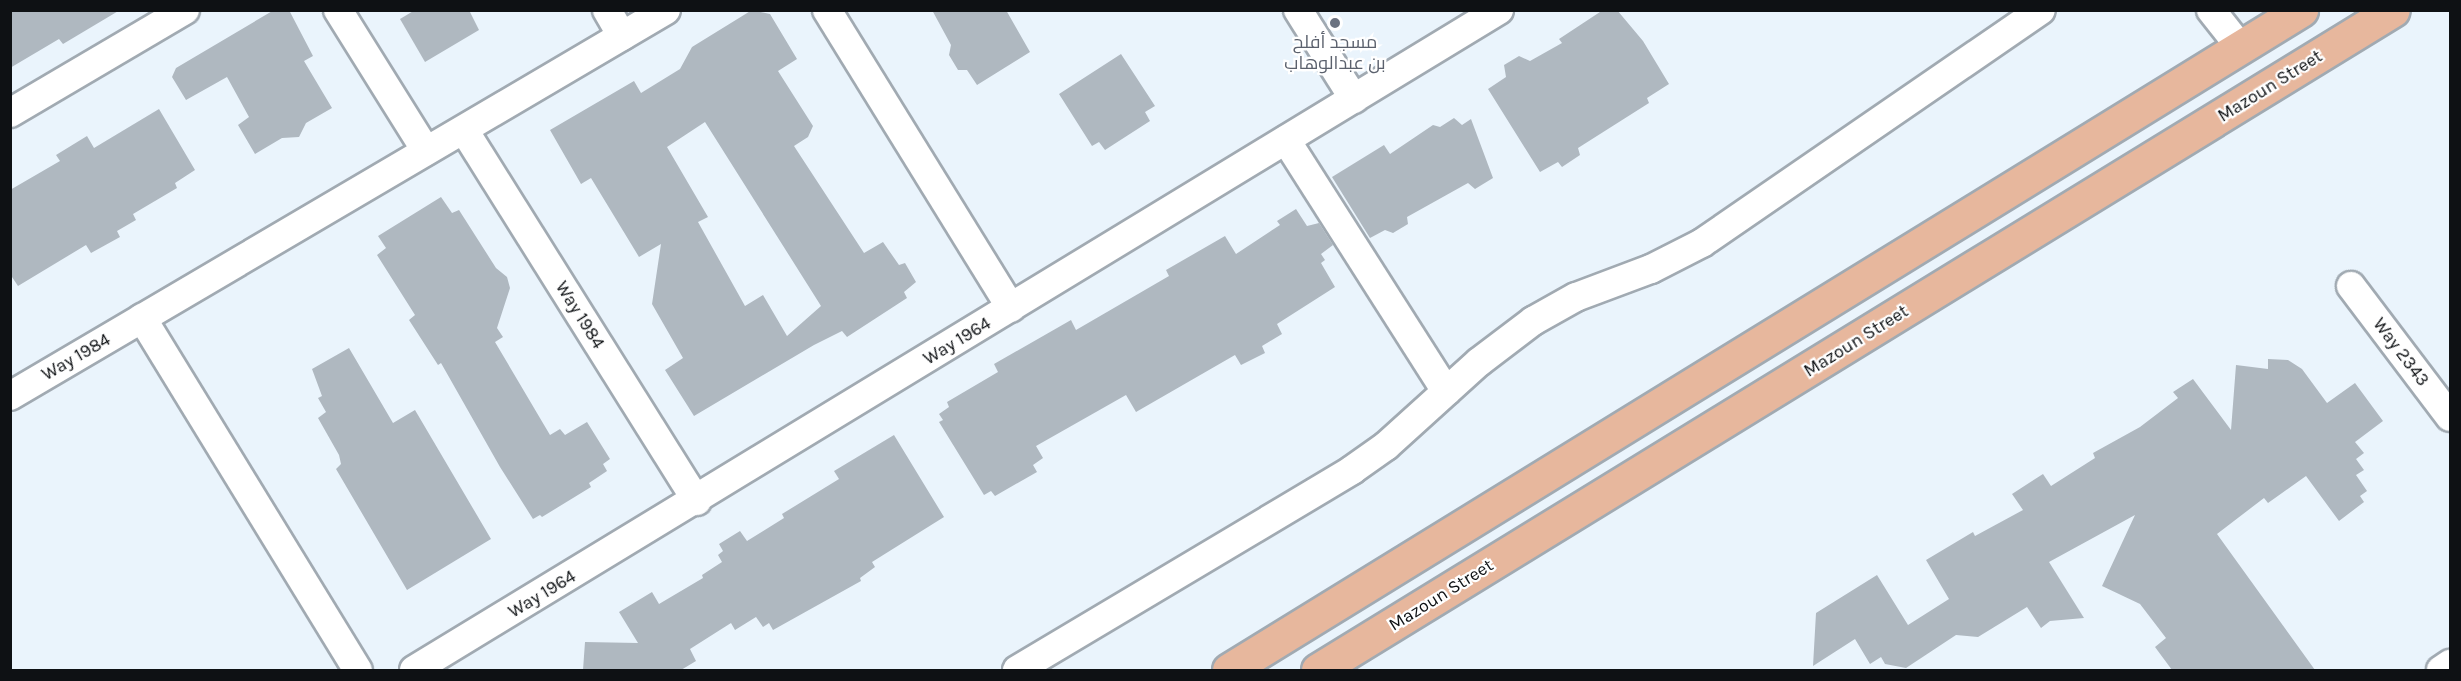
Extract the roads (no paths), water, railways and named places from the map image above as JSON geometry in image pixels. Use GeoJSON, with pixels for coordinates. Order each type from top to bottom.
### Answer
{"type":"FeatureCollection","features":[{"type":"Feature","properties":{"kind":"main road"},"geometry":{"type":"LineString","coordinates":[[1229,670],[2301,10]]}},
{"type":"Feature","properties":{"kind":"main road","name":"Mazoun Street"},"geometry":{"type":"LineString","coordinates":[[1318,670],[2393,10]]}},
{"type":"Feature","properties":{"kind":"street"},"geometry":{"type":"LineString","coordinates":[[10,113],[185,10]]}},
{"type":"Feature","properties":{"kind":"street"},"geometry":{"type":"LineString","coordinates":[[338,10],[426,151]]}},
{"type":"Feature","properties":{"kind":"street"},"geometry":{"type":"LineString","coordinates":[[608,10],[622,36]]}},
{"type":"Feature","properties":{"kind":"street","name":"Way 1984"},"geometry":{"type":"LineString","coordinates":[[10,396],[666,10]]}},
{"type":"Feature","properties":{"kind":"street"},"geometry":{"type":"LineString","coordinates":[[827,10],[1011,308]]}},
{"type":"Feature","properties":{"kind":"street"},"geometry":{"type":"LineString","coordinates":[[1298,10],[1354,99]]}},
{"type":"Feature","properties":{"kind":"street","name":"Way 1964"},"geometry":{"type":"LineString","coordinates":[[414,670],[697,501],[1499,10]]}},
{"type":"Feature","properties":{"kind":"street"},"geometry":{"type":"LineString","coordinates":[[1017,670],[1352,470],[1417,420],[1446,391],[1513,335],[1554,308],[1598,286],[1651,269],[1702,243],[2041,10]]}},
{"type":"Feature","properties":{"kind":"street"},"geometry":{"type":"LineString","coordinates":[[2211,10],[2241,48]]}},
{"type":"Feature","properties":{"kind":"street","name":"Way 1984"},"geometry":{"type":"LineString","coordinates":[[464,130],[697,501]]}},
{"type":"Feature","properties":{"kind":"street"},"geometry":{"type":"LineString","coordinates":[[1286,140],[1446,391]]}},
{"type":"Feature","properties":{"kind":"street","name":"Way 2343"},"geometry":{"type":"LineString","coordinates":[[2352,286],[2451,417]]}},
{"type":"Feature","properties":{"kind":"street"},"geometry":{"type":"LineString","coordinates":[[142,318],[358,670]]}},
{"type":"Feature","properties":{"kind":"street"},"geometry":{"type":"LineString","coordinates":[[2441,670],[2451,664]]}},
{"type":"Feature","properties":{"kind":"place","name":"مسجد أفلح بن عبدالوهاب"},"geometry":{"type":"Point","coordinates":[1335,23]}}]}
